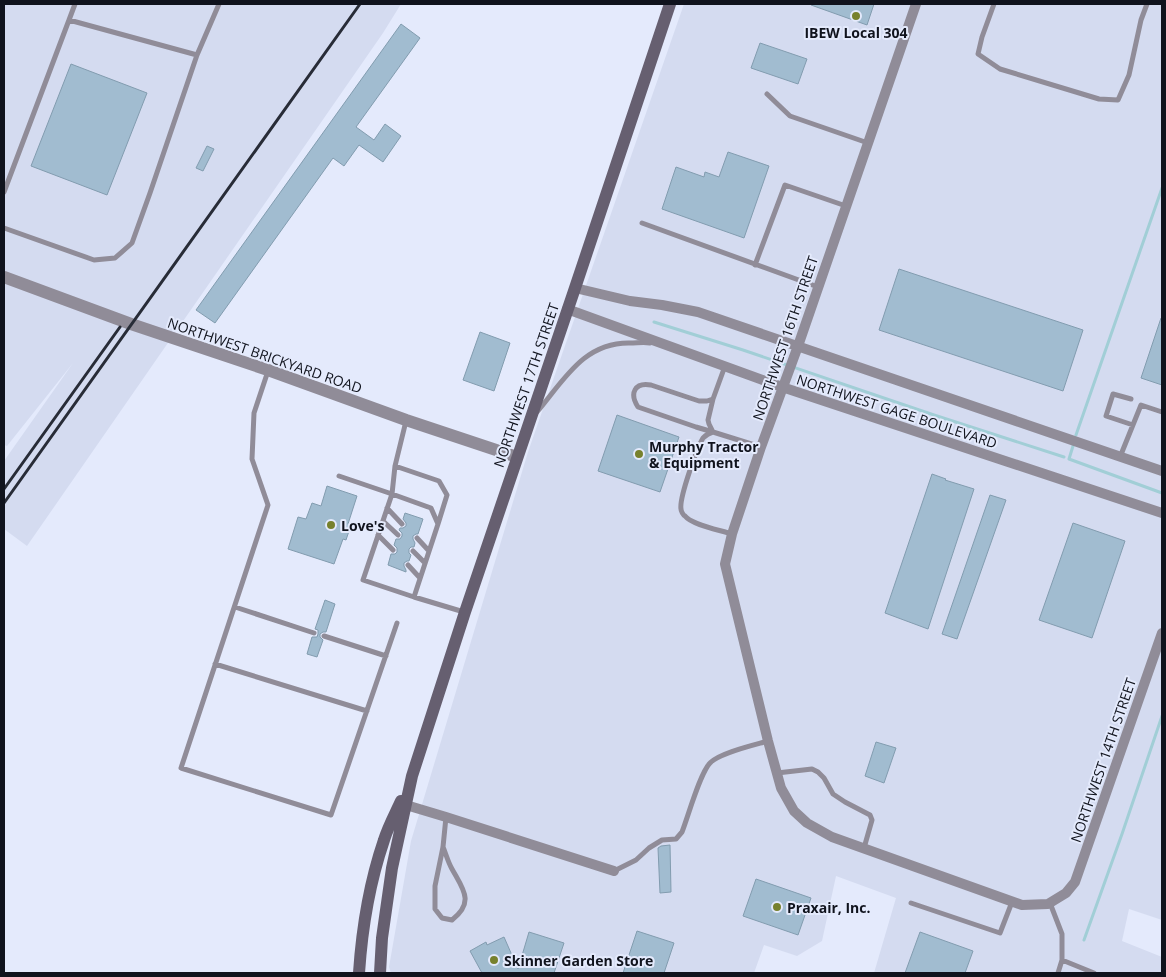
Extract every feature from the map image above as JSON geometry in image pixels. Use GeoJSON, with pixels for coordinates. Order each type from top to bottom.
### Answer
{"type":"FeatureCollection","features":[{"type":"Feature","properties":{"kind":"main road","name":"NORTHWEST 17TH STREET"},"geometry":{"type":"LineString","coordinates":[[380,973],[382,938],[392,868],[412,776],[465,612],[670,4]]}},
{"type":"Feature","properties":{"kind":"main road","name":"NORTHWEST 17TH STREET"},"geometry":{"type":"LineString","coordinates":[[359,973],[364,922],[373,876],[384,838],[412,776]]}},
{"type":"Feature","properties":{"kind":"street","name":"NORTHWEST 16TH STREET"},"geometry":{"type":"LineString","coordinates":[[916,4],[732,534],[726,564],[777,774],[781,788],[794,811],[807,823],[832,837],[1022,905],[1048,904],[1050,902]]}},
{"type":"Feature","properties":{"kind":"street","name":"NORTHWEST BRICKYARD ROAD"},"geometry":{"type":"LineString","coordinates":[[4,277],[131,324],[517,457]]}},
{"type":"Feature","properties":{"kind":"street","name":"NORTHWEST GAGE BOULEVARD"},"geometry":{"type":"LineString","coordinates":[[575,288],[630,302],[662,305],[698,312],[1162,471]]}},
{"type":"Feature","properties":{"kind":"street","name":"NORTHWEST GAGE BOULEVARD"},"geometry":{"type":"LineString","coordinates":[[568,309],[782,387],[1162,513]]}},
{"type":"Feature","properties":{"kind":"street","name":"NORTHWEST 14TH STREET"},"geometry":{"type":"LineString","coordinates":[[1050,902],[1066,893],[1075,882],[1162,633]]}},
{"type":"Feature","properties":{"kind":"street"},"geometry":{"type":"LineString","coordinates":[[406,805],[614,871]]}},
{"type":"Feature","properties":{"kind":"lane"},"geometry":{"type":"LineString","coordinates":[[4,192],[75,4]]}},
{"type":"Feature","properties":{"kind":"lane"},"geometry":{"type":"LineString","coordinates":[[4,228],[94,260],[115,258],[132,243],[197,55],[219,4]]}},
{"type":"Feature","properties":{"kind":"lane"},"geometry":{"type":"LineString","coordinates":[[994,4],[982,36],[978,54],[1000,69],[1099,99],[1118,100],[1129,76],[1141,20],[1147,4]]}},
{"type":"Feature","properties":{"kind":"lane"},"geometry":{"type":"LineString","coordinates":[[69,20],[197,55]]}},
{"type":"Feature","properties":{"kind":"lane"},"geometry":{"type":"LineString","coordinates":[[767,94],[790,116],[868,143]]}},
{"type":"Feature","properties":{"kind":"lane"},"geometry":{"type":"LineString","coordinates":[[756,265],[786,185],[846,206]]}},
{"type":"Feature","properties":{"kind":"lane"},"geometry":{"type":"LineString","coordinates":[[642,223],[818,287]]}},
{"type":"Feature","properties":{"kind":"lane"},"geometry":{"type":"LineString","coordinates":[[530,420],[570,371],[585,356],[600,348],[610,344],[639,342],[678,349]]}},
{"type":"Feature","properties":{"kind":"lane"},"geometry":{"type":"LineString","coordinates":[[713,432],[708,420],[712,399],[725,366]]}},
{"type":"Feature","properties":{"kind":"lane"},"geometry":{"type":"LineString","coordinates":[[268,370],[254,413],[252,459],[268,505],[181,768],[331,815],[397,623]]}},
{"type":"Feature","properties":{"kind":"lane"},"geometry":{"type":"LineString","coordinates":[[712,399],[698,401],[652,384],[644,384],[638,387],[634,393],[634,400],[638,407],[762,447]]}},
{"type":"Feature","properties":{"kind":"lane"},"geometry":{"type":"LineString","coordinates":[[1131,399],[1113,394],[1106,416],[1132,426]]}},
{"type":"Feature","properties":{"kind":"lane"},"geometry":{"type":"LineString","coordinates":[[1120,457],[1141,405],[1162,412]]}},
{"type":"Feature","properties":{"kind":"lane"},"geometry":{"type":"LineString","coordinates":[[406,420],[395,466],[392,494],[363,580],[465,612]]}},
{"type":"Feature","properties":{"kind":"lane"},"geometry":{"type":"LineString","coordinates":[[713,432],[707,434],[698,448],[682,499],[681,510],[686,518],[694,522],[732,534]]}},
{"type":"Feature","properties":{"kind":"lane"},"geometry":{"type":"LineString","coordinates":[[395,466],[439,481],[447,496],[414,597]]}},
{"type":"Feature","properties":{"kind":"lane"},"geometry":{"type":"LineString","coordinates":[[339,476],[431,508],[438,524]]}},
{"type":"Feature","properties":{"kind":"lane"},"geometry":{"type":"LineString","coordinates":[[387,508],[402,524]]}},
{"type":"Feature","properties":{"kind":"lane"},"geometry":{"type":"LineString","coordinates":[[383,521],[398,535]]}},
{"type":"Feature","properties":{"kind":"lane"},"geometry":{"type":"LineString","coordinates":[[378,535],[393,550]]}},
{"type":"Feature","properties":{"kind":"lane"},"geometry":{"type":"LineString","coordinates":[[417,538],[429,551]]}},
{"type":"Feature","properties":{"kind":"lane"},"geometry":{"type":"LineString","coordinates":[[413,551],[425,563]]}},
{"type":"Feature","properties":{"kind":"lane"},"geometry":{"type":"LineString","coordinates":[[408,565],[420,578]]}},
{"type":"Feature","properties":{"kind":"lane"},"geometry":{"type":"LineString","coordinates":[[235,607],[314,632]]}},
{"type":"Feature","properties":{"kind":"lane"},"geometry":{"type":"LineString","coordinates":[[324,636],[386,656]]}},
{"type":"Feature","properties":{"kind":"lane"},"geometry":{"type":"LineString","coordinates":[[215,664],[367,711]]}},
{"type":"Feature","properties":{"kind":"lane"},"geometry":{"type":"LineString","coordinates":[[614,871],[636,860],[649,848],[662,840],[676,839],[682,832],[702,776],[709,763],[719,756],[768,741]]}},
{"type":"Feature","properties":{"kind":"lane"},"geometry":{"type":"LineString","coordinates":[[777,774],[812,769],[824,778],[833,794],[870,816],[872,820],[864,848]]}},
{"type":"Feature","properties":{"kind":"lane"},"geometry":{"type":"LineString","coordinates":[[443,847],[465,893],[464,904],[460,913],[452,920],[442,918],[435,909],[435,886],[443,847],[446,817]]}},
{"type":"Feature","properties":{"kind":"lane"},"geometry":{"type":"LineString","coordinates":[[911,903],[1000,933],[1012,901]]}},
{"type":"Feature","properties":{"kind":"lane"},"geometry":{"type":"LineString","coordinates":[[1050,902],[1062,934],[1062,960],[1058,973]]}},
{"type":"Feature","properties":{"kind":"lane"},"geometry":{"type":"LineString","coordinates":[[1062,960],[1094,973]]}},
{"type":"Feature","properties":{"kind":"shaded area"},"geometry":{"type":"Polygon","coordinates":[[[4,4],[401,4],[383,33],[27,546],[4,529],[4,461],[73,363],[7,446],[4,445],[4,4]]]}},
{"type":"Feature","properties":{"kind":"shaded area"},"geometry":{"type":"Polygon","coordinates":[[[684,4],[1162,4],[1162,920],[1129,909],[1122,941],[1162,957],[1162,973],[874,973],[896,898],[836,876],[822,941],[797,956],[764,945],[754,973],[391,973],[389,967],[411,841],[528,452],[684,4]]]}},
{"type":"Feature","properties":{"kind":"building","name":"IBEW Local 304"},"geometry":{"type":"Polygon","coordinates":[[[811,4],[874,4],[867,25],[811,4]]]}},
{"type":"Feature","properties":{"kind":"building"},"geometry":{"type":"Polygon","coordinates":[[[401,24],[420,38],[356,127],[374,140],[385,124],[401,136],[383,162],[359,145],[344,166],[333,158],[215,323],[196,310],[401,24]]]}},
{"type":"Feature","properties":{"kind":"building"},"geometry":{"type":"Polygon","coordinates":[[[760,43],[807,59],[798,84],[751,68],[760,43]]]}},
{"type":"Feature","properties":{"kind":"building"},"geometry":{"type":"Polygon","coordinates":[[[71,64],[147,93],[107,195],[31,166],[71,64]]]}},
{"type":"Feature","properties":{"kind":"building"},"geometry":{"type":"Polygon","coordinates":[[[207,146],[214,149],[203,171],[196,168],[207,146]]]}},
{"type":"Feature","properties":{"kind":"building"},"geometry":{"type":"Polygon","coordinates":[[[728,152],[769,166],[744,238],[662,209],[676,167],[704,177],[705,172],[719,177],[728,152]]]}},
{"type":"Feature","properties":{"kind":"building"},"geometry":{"type":"Polygon","coordinates":[[[899,269],[1083,330],[1063,391],[879,330],[899,269]]]}},
{"type":"Feature","properties":{"kind":"building"},"geometry":{"type":"Polygon","coordinates":[[[1162,319],[1162,385],[1141,378],[1162,319]]]}},
{"type":"Feature","properties":{"kind":"building"},"geometry":{"type":"Polygon","coordinates":[[[480,332],[510,343],[494,391],[463,380],[480,332]]]}},
{"type":"Feature","properties":{"kind":"building","name":"Murphy Tractor & Equipment"},"geometry":{"type":"Polygon","coordinates":[[[617,415],[679,437],[660,492],[598,471],[617,415]]]}},
{"type":"Feature","properties":{"kind":"building"},"geometry":{"type":"Polygon","coordinates":[[[932,474],[974,489],[928,629],[885,613],[932,474]]]}},
{"type":"Feature","properties":{"kind":"building"},"geometry":{"type":"Polygon","coordinates":[[[327,486],[357,496],[348,524],[351,525],[346,540],[343,539],[334,564],[288,549],[298,517],[306,519],[312,503],[321,506],[327,486]]]}},
{"type":"Feature","properties":{"kind":"building"},"geometry":{"type":"Polygon","coordinates":[[[990,495],[1006,500],[957,639],[942,634],[990,495]]]}},
{"type":"Feature","properties":{"kind":"building"},"geometry":{"type":"Polygon","coordinates":[[[405,513],[423,519],[418,534],[413,536],[415,543],[414,547],[409,549],[411,555],[409,561],[404,563],[406,572],[388,565],[391,554],[397,552],[397,548],[394,545],[396,539],[400,539],[402,536],[399,530],[406,526],[403,519],[405,513]]]}},
{"type":"Feature","properties":{"kind":"building"},"geometry":{"type":"Polygon","coordinates":[[[1073,523],[1125,541],[1092,638],[1039,620],[1073,523]]]}},
{"type":"Feature","properties":{"kind":"building"},"geometry":{"type":"Polygon","coordinates":[[[325,600],[335,604],[326,632],[320,634],[323,640],[317,657],[307,654],[312,637],[317,637],[318,634],[318,630],[315,629],[325,600]]]}},
{"type":"Feature","properties":{"kind":"building"},"geometry":{"type":"Polygon","coordinates":[[[876,742],[896,748],[884,783],[865,776],[876,742]]]}},
{"type":"Feature","properties":{"kind":"building"},"geometry":{"type":"Polygon","coordinates":[[[670,845],[671,892],[660,893],[658,848],[670,845]]]}},
{"type":"Feature","properties":{"kind":"building","name":"Praxair, Inc."},"geometry":{"type":"Polygon","coordinates":[[[756,879],[811,898],[798,935],[743,916],[756,879]]]}},
{"type":"Feature","properties":{"kind":"building"},"geometry":{"type":"Polygon","coordinates":[[[637,931],[674,943],[664,973],[623,973],[637,931]]]}},
{"type":"Feature","properties":{"kind":"building","name":"Skinner Garden Store"},"geometry":{"type":"Polygon","coordinates":[[[529,932],[564,943],[554,973],[482,973],[470,951],[486,942],[487,945],[504,937],[518,969],[529,932]]]}},
{"type":"Feature","properties":{"kind":"building"},"geometry":{"type":"Polygon","coordinates":[[[920,932],[973,951],[965,973],[905,973],[920,932]]]}},
{"type":"Feature","properties":{"kind":"waterway"},"geometry":{"type":"LineString","coordinates":[[1076,435],[1162,188]]}},
{"type":"Feature","properties":{"kind":"waterway"},"geometry":{"type":"LineString","coordinates":[[654,322],[1064,457]]}},
{"type":"Feature","properties":{"kind":"waterway"},"geometry":{"type":"LineString","coordinates":[[1073,446],[1069,459],[1162,493]]}},
{"type":"Feature","properties":{"kind":"waterway"},"geometry":{"type":"LineString","coordinates":[[1084,940],[1162,716]]}},
{"type":"Feature","properties":{"kind":"railway"},"geometry":{"type":"LineString","coordinates":[[4,503],[360,4]]}},
{"type":"Feature","properties":{"kind":"railway"},"geometry":{"type":"LineString","coordinates":[[4,489],[120,327]]}},
{"type":"Feature","properties":{"kind":"place","name":"IBEW Local 304"},"geometry":{"type":"Point","coordinates":[856,16]}},
{"type":"Feature","properties":{"kind":"place","name":"Murphy Tractor & Equipment"},"geometry":{"type":"Point","coordinates":[639,454]}},
{"type":"Feature","properties":{"kind":"place","name":"Love's"},"geometry":{"type":"Point","coordinates":[331,525]}},
{"type":"Feature","properties":{"kind":"place","name":"Praxair, Inc."},"geometry":{"type":"Point","coordinates":[777,907]}},
{"type":"Feature","properties":{"kind":"place","name":"Skinner Garden Store"},"geometry":{"type":"Point","coordinates":[494,960]}}]}
